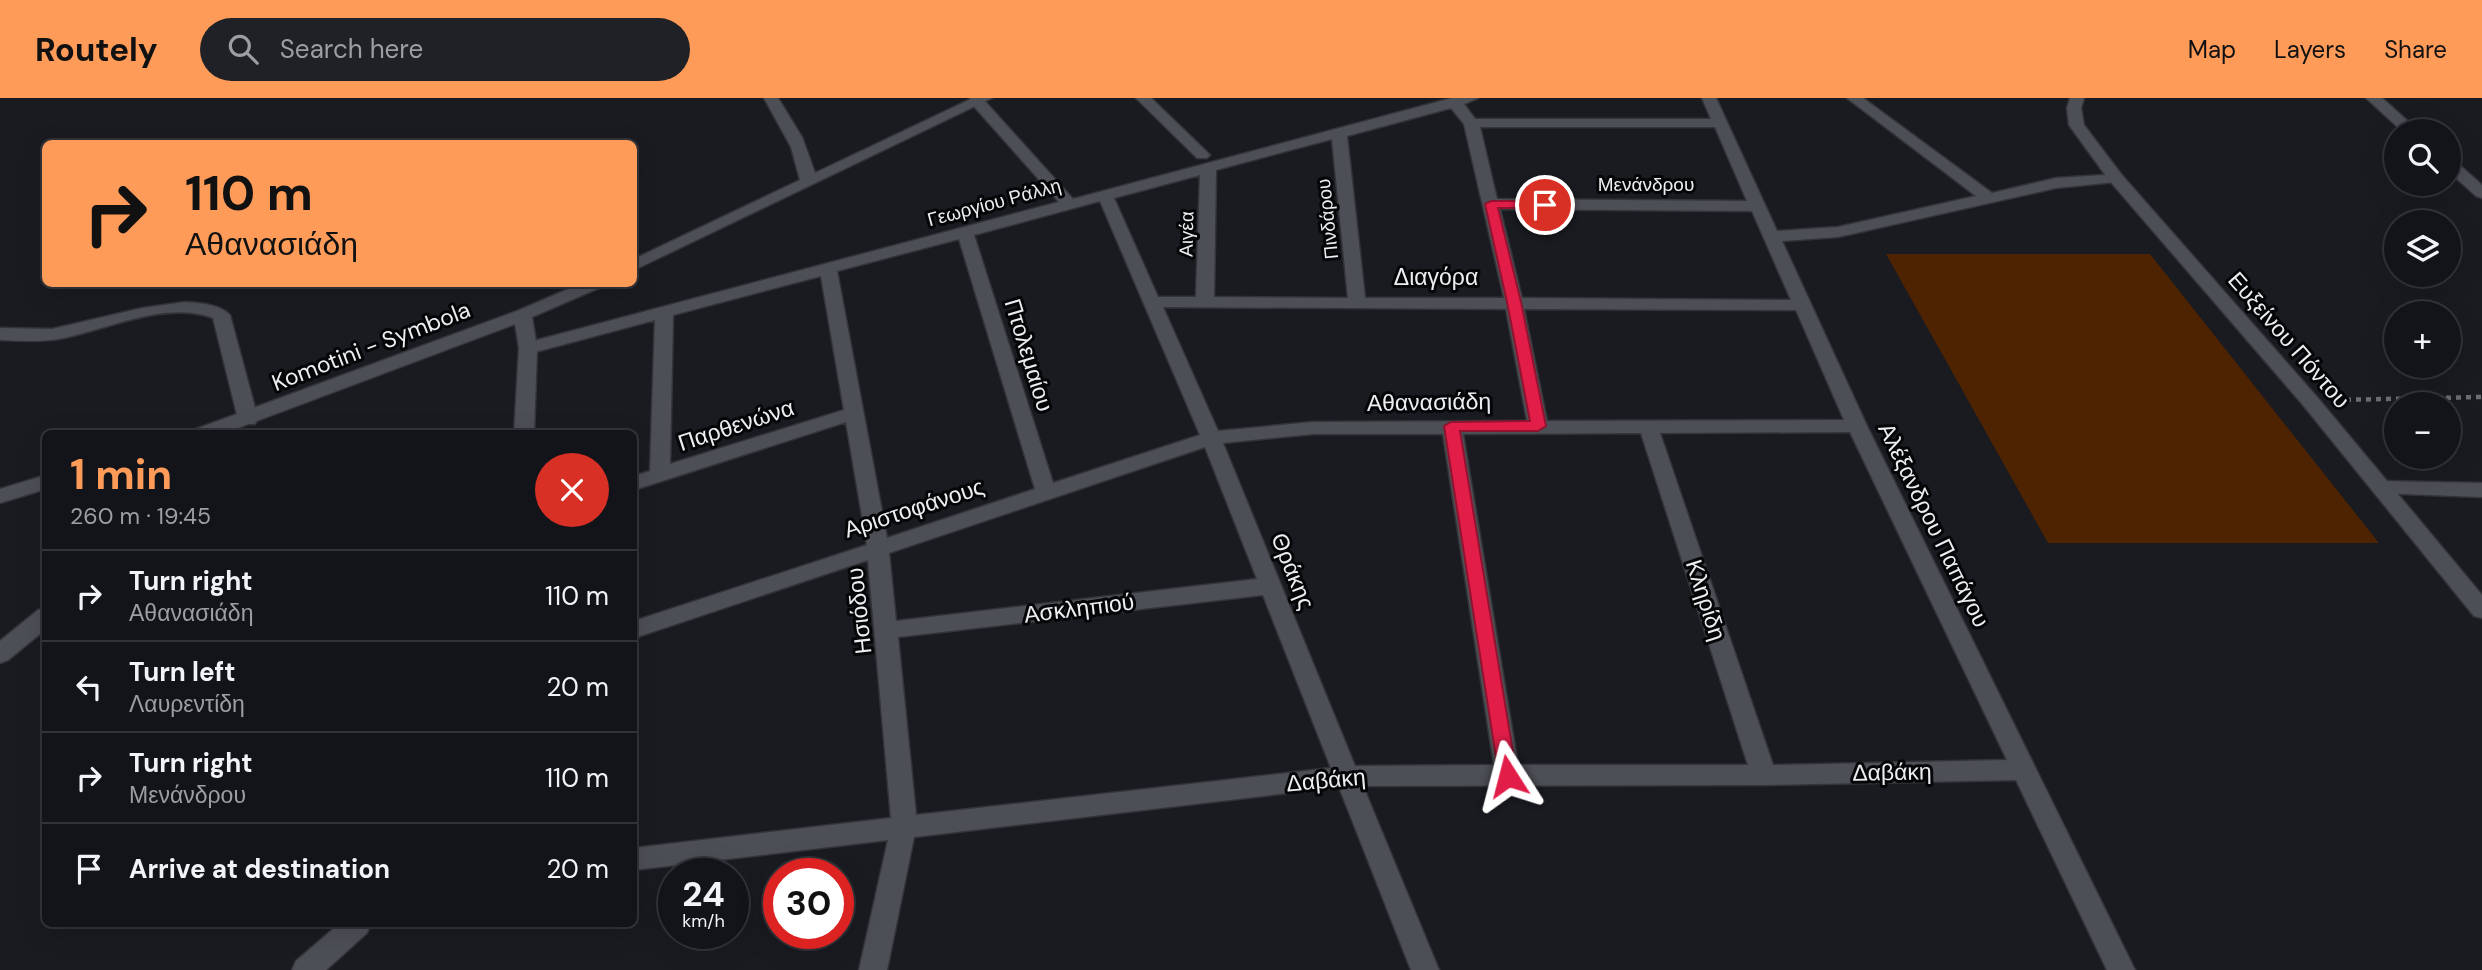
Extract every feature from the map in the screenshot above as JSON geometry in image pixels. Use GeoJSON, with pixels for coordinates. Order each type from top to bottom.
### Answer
{"type":"FeatureCollection","features":[{"type":"Feature","properties":{"kind":"street"},"geometry":{"type":"LineString","coordinates":[[771,98],[798,140],[808,180]]}},
{"type":"Feature","properties":{"kind":"street"},"geometry":{"type":"LineString","coordinates":[[1143,98],[1205,161]]}},
{"type":"Feature","properties":{"kind":"street","name":"Αλέξανδρου Παπάγου"},"geometry":{"type":"LineString","coordinates":[[1709,98],[1774,236],[1857,426],[2121,970]]}},
{"type":"Feature","properties":{"kind":"street"},"geometry":{"type":"LineString","coordinates":[[1854,98],[1989,198]]}},
{"type":"Feature","properties":{"kind":"street","name":"Ευξείνου Πόντου"},"geometry":{"type":"LineString","coordinates":[[2077,98],[2074,108],[2077,125],[2115,177],[2310,401],[2482,610]]}},
{"type":"Feature","properties":{"kind":"street"},"geometry":{"type":"LineString","coordinates":[[2373,98],[2398,119]]}},
{"type":"Feature","properties":{"kind":"street"},"geometry":{"type":"LineString","coordinates":[[637,264],[981,99],[1069,204]]}},
{"type":"Feature","properties":{"kind":"street"},"geometry":{"type":"LineString","coordinates":[[1462,100],[1472,123],[1514,302],[1538,426]]}},
{"type":"Feature","properties":{"kind":"street","name":"Γεωργίου Ράλλη"},"geometry":{"type":"LineString","coordinates":[[528,348],[1105,195],[1205,161],[1339,132],[1462,100]]}},
{"type":"Feature","properties":{"kind":"street"},"geometry":{"type":"LineString","coordinates":[[1472,123],[1720,123]]}},
{"type":"Feature","properties":{"kind":"street","name":"Πινδάρου"},"geometry":{"type":"LineString","coordinates":[[1339,132],[1357,302]]}},
{"type":"Feature","properties":{"kind":"street","name":"Αιγέα"},"geometry":{"type":"LineString","coordinates":[[1205,161],[1205,302]]}},
{"type":"Feature","properties":{"kind":"street"},"geometry":{"type":"LineString","coordinates":[[2462,175],[2482,175]]}},
{"type":"Feature","properties":{"kind":"street"},"geometry":{"type":"LineString","coordinates":[[2462,175],[2482,193]]}},
{"type":"Feature","properties":{"kind":"street"},"geometry":{"type":"LineString","coordinates":[[1774,236],[1838,232],[2063,182],[2115,177]]}},
{"type":"Feature","properties":{"kind":"street","name":"Θράκης"},"geometry":{"type":"LineString","coordinates":[[1105,195],[1212,438],[1425,970]]}},
{"type":"Feature","properties":{"kind":"street","name":"Μενάνδρου"},"geometry":{"type":"LineString","coordinates":[[1491,204],[1759,206]]}},
{"type":"Feature","properties":{"kind":"street","name":"Πτολεμαίου"},"geometry":{"type":"LineString","coordinates":[[965,232],[1046,492]]}},
{"type":"Feature","properties":{"kind":"street","name":"Ησιόδου"},"geometry":{"type":"LineString","coordinates":[[828,268],[878,548],[888,630],[904,826],[873,970]]}},
{"type":"Feature","properties":{"kind":"street","name":"Komotini - Symbola"},"geometry":{"type":"LineString","coordinates":[[230,430],[248,419],[523,315],[586,287]]}},
{"type":"Feature","properties":{"kind":"street","name":"Διαγόρα"},"geometry":{"type":"LineString","coordinates":[[1152,302],[1804,304]]}},
{"type":"Feature","properties":{"kind":"street"},"geometry":{"type":"LineString","coordinates":[[0,334],[57,334],[173,308],[207,308],[221,315],[248,419]]}},
{"type":"Feature","properties":{"kind":"street"},"geometry":{"type":"LineString","coordinates":[[660,474],[664,312]]}},
{"type":"Feature","properties":{"kind":"street"},"geometry":{"type":"LineString","coordinates":[[523,315],[528,348],[524,430]]}},
{"type":"Feature","properties":{"kind":"street","name":"Παρθενώνα"},"geometry":{"type":"LineString","coordinates":[[637,482],[854,413]]}},
{"type":"Feature","properties":{"kind":"street","name":"Κληρίδη"},"geometry":{"type":"LineString","coordinates":[[1648,425],[1763,775]]}},
{"type":"Feature","properties":{"kind":"street"},"geometry":{"type":"LineString","coordinates":[[1451,426],[1508,776]]}},
{"type":"Feature","properties":{"kind":"street","name":"Αθανασιάδη"},"geometry":{"type":"LineString","coordinates":[[1212,438],[1313,428],[1857,426]]}},
{"type":"Feature","properties":{"kind":"street","name":"Αριστοφάνους"},"geometry":{"type":"LineString","coordinates":[[637,629],[1212,438]]}},
{"type":"Feature","properties":{"kind":"street"},"geometry":{"type":"LineString","coordinates":[[0,496],[42,483]]}},
{"type":"Feature","properties":{"kind":"street"},"geometry":{"type":"LineString","coordinates":[[2382,488],[2482,490]]}},
{"type":"Feature","properties":{"kind":"street","name":"Ασκληπιού"},"geometry":{"type":"LineString","coordinates":[[888,630],[1271,586]]}},
{"type":"Feature","properties":{"kind":"street"},"geometry":{"type":"LineString","coordinates":[[0,654],[42,619]]}},
{"type":"Feature","properties":{"kind":"street","name":"Δαβάκη"},"geometry":{"type":"LineString","coordinates":[[637,859],[1349,776],[1763,775],[2022,770]]}},
{"type":"Feature","properties":{"kind":"street"},"geometry":{"type":"LineString","coordinates":[[306,970],[355,927]]}},
{"type":"Feature","properties":{"kind":"path"},"geometry":{"type":"LineString","coordinates":[[2310,401],[2482,397]]}},
{"type":"Feature","properties":{"kind":"shaded area"},"geometry":{"type":"Polygon","coordinates":[[[1886,254],[2150,254],[2379,543],[2048,543],[1886,254]]]}},
{"type":"Feature","properties":{"kind":"route"},"geometry":{"type":"LineString","coordinates":[[1508,776],[1451,426],[1538,426],[1514,302],[1491,204],[1545,205]]}}]}
